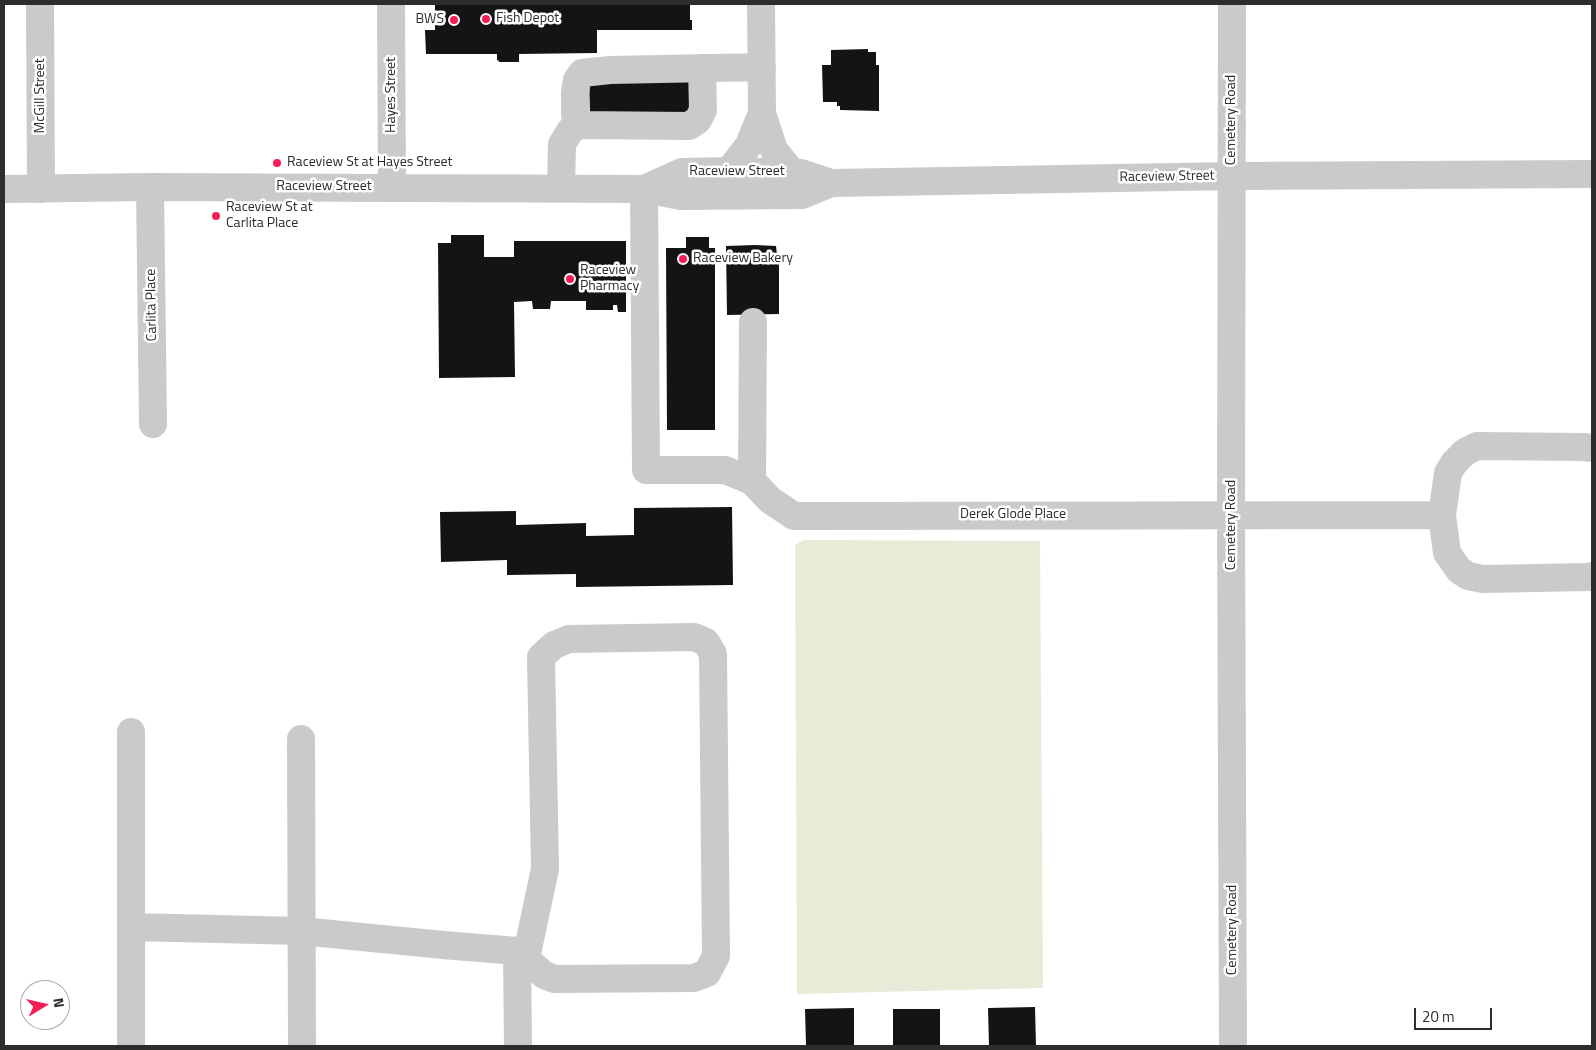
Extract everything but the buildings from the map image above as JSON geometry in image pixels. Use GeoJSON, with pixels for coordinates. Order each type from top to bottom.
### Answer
{"type":"FeatureCollection","features":[{"type":"Feature","properties":{"kind":"street","name":"McGill Street"},"geometry":{"type":"LineString","coordinates":[[40,4],[41,189]]}},
{"type":"Feature","properties":{"kind":"street","name":"Hayes Street"},"geometry":{"type":"LineString","coordinates":[[391,4],[392,187]]}},
{"type":"Feature","properties":{"kind":"street"},"geometry":{"type":"LineString","coordinates":[[761,4],[762,113],[774,150],[792,172]]}},
{"type":"Feature","properties":{"kind":"street","name":"Cemetery Road"},"geometry":{"type":"LineString","coordinates":[[1232,4],[1233,1046]]}},
{"type":"Feature","properties":{"kind":"street"},"geometry":{"type":"LineString","coordinates":[[561,188],[562,144],[570,131],[578,125],[689,126],[698,120],[703,110],[702,68]]}},
{"type":"Feature","properties":{"kind":"street"},"geometry":{"type":"LineString","coordinates":[[578,125],[575,115],[574,93],[577,80],[582,73],[610,70],[762,68]]}},
{"type":"Feature","properties":{"kind":"street"},"geometry":{"type":"LineString","coordinates":[[729,171],[748,145],[762,113]]}},
{"type":"Feature","properties":{"kind":"street","name":"Raceview Street"},"geometry":{"type":"LineString","coordinates":[[644,188],[682,172],[729,171],[801,173],[832,183],[1232,176],[1592,174]]}},
{"type":"Feature","properties":{"kind":"street","name":"Raceview Street"},"geometry":{"type":"LineString","coordinates":[[4,189],[150,187],[644,188],[681,196],[802,195],[832,183]]}},
{"type":"Feature","properties":{"kind":"street","name":"Carlita Place"},"geometry":{"type":"LineString","coordinates":[[150,187],[153,424]]}},
{"type":"Feature","properties":{"kind":"street"},"geometry":{"type":"LineString","coordinates":[[644,188],[646,470],[725,470],[752,481],[753,322]]}},
{"type":"Feature","properties":{"kind":"street"},"geometry":{"type":"LineString","coordinates":[[1592,448],[1583,446],[1477,446],[1465,452],[1454,463],[1448,473],[1442,514],[1447,553],[1459,570],[1468,576],[1484,579],[1592,576]]}},
{"type":"Feature","properties":{"kind":"street","name":"Derek Glode Place"},"geometry":{"type":"LineString","coordinates":[[752,481],[770,500],[794,516],[1442,514]]}},
{"type":"Feature","properties":{"kind":"street"},"geometry":{"type":"LineString","coordinates":[[132,927],[301,931],[443,945],[522,955],[544,974],[555,980],[694,978],[707,973],[716,956],[716,946],[713,654],[706,642],[694,637],[569,640],[554,645],[541,657],[545,868],[522,955],[518,1046]]}},
{"type":"Feature","properties":{"kind":"street"},"geometry":{"type":"LineString","coordinates":[[131,732],[131,1046]]}},
{"type":"Feature","properties":{"kind":"street"},"geometry":{"type":"LineString","coordinates":[[301,739],[302,1046]]}},
{"type":"Feature","properties":{"kind":"green space"},"geometry":{"type":"Polygon","coordinates":[[[804,540],[1040,541],[1043,988],[797,994],[795,545],[804,540]]]}},
{"type":"Feature","properties":{"kind":"place","name":"Fish Depot"},"geometry":{"type":"Point","coordinates":[486,19]}},
{"type":"Feature","properties":{"kind":"place","name":"BWS"},"geometry":{"type":"Point","coordinates":[454,20]}},
{"type":"Feature","properties":{"kind":"place","name":"Raceview St at Hayes Street"},"geometry":{"type":"Point","coordinates":[277,163]}},
{"type":"Feature","properties":{"kind":"place","name":"Raceview St at Carlita Place"},"geometry":{"type":"Point","coordinates":[216,216]}},
{"type":"Feature","properties":{"kind":"place","name":"Raceview Bakery"},"geometry":{"type":"Point","coordinates":[683,259]}},
{"type":"Feature","properties":{"kind":"place","name":"Raceview Pharmacy"},"geometry":{"type":"Point","coordinates":[570,279]}}]}
